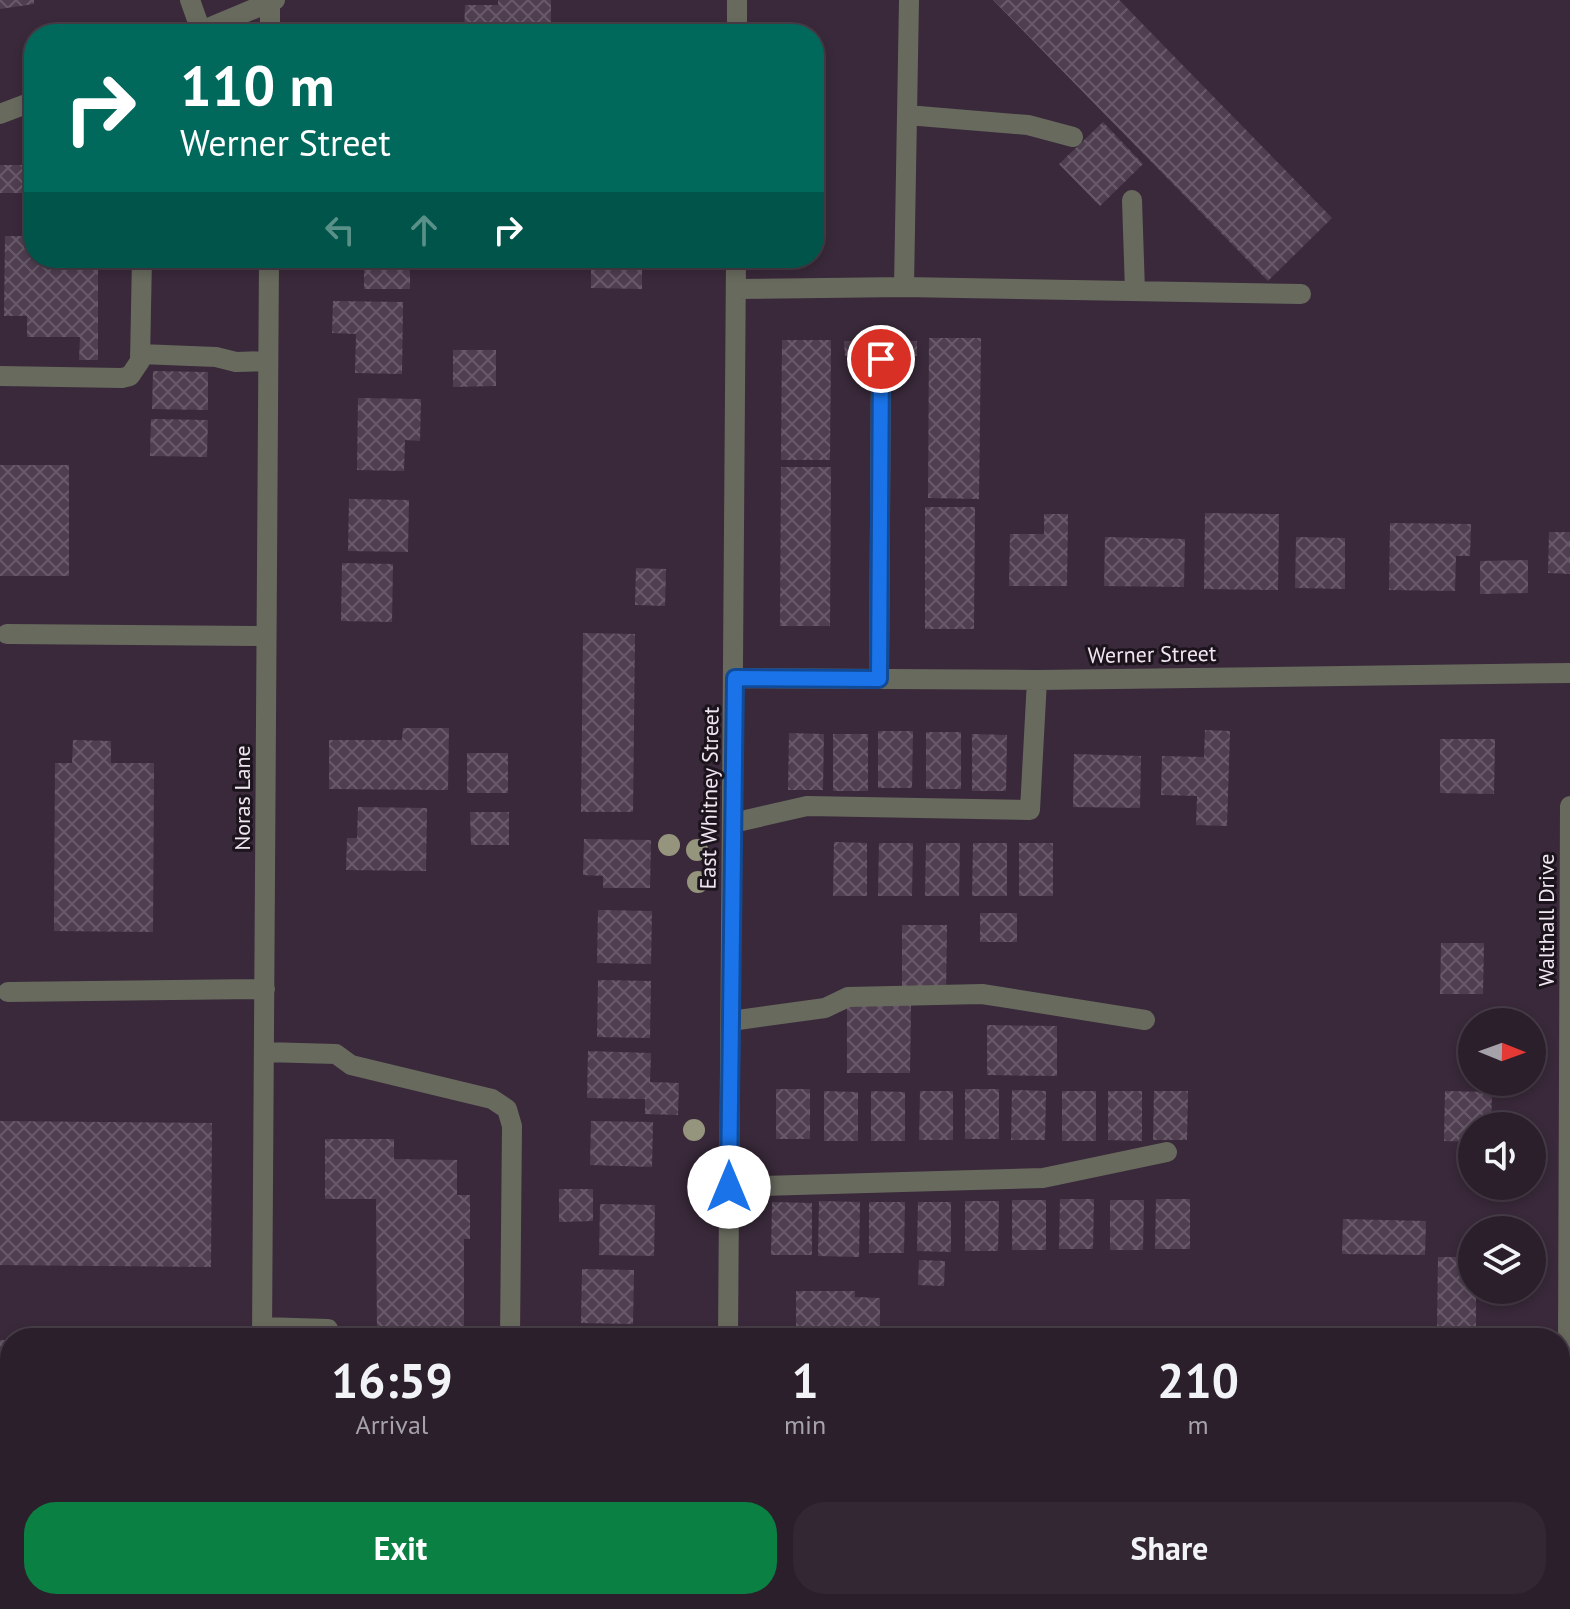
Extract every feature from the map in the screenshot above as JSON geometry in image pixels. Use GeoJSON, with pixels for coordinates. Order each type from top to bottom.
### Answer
{"type":"FeatureCollection","features":[{"type":"Feature","properties":{"kind":"street"},"geometry":{"type":"LineString","coordinates":[[190,0],[196,24]]}},
{"type":"Feature","properties":{"kind":"street"},"geometry":{"type":"LineString","coordinates":[[737,0],[737,24]]}},
{"type":"Feature","properties":{"kind":"street"},"geometry":{"type":"LineString","coordinates":[[904,287],[909,0]]}},
{"type":"Feature","properties":{"kind":"street"},"geometry":{"type":"LineString","coordinates":[[217,24],[272,1],[271,24]]}},
{"type":"Feature","properties":{"kind":"street"},"geometry":{"type":"LineString","coordinates":[[0,114],[24,105]]}},
{"type":"Feature","properties":{"kind":"street"},"geometry":{"type":"LineString","coordinates":[[907,115],[1028,125],[1073,137]]}},
{"type":"Feature","properties":{"kind":"street"},"geometry":{"type":"LineString","coordinates":[[1132,200],[1135,291]]}},
{"type":"Feature","properties":{"kind":"street"},"geometry":{"type":"LineString","coordinates":[[0,376],[130,376],[137,367],[140,354],[142,268]]}},
{"type":"Feature","properties":{"kind":"street","name":"Noras Lane"},"geometry":{"type":"LineString","coordinates":[[262,1328],[269,268]]}},
{"type":"Feature","properties":{"kind":"street","name":"East Whitney Street"},"geometry":{"type":"LineString","coordinates":[[728,1328],[736,268]]}},
{"type":"Feature","properties":{"kind":"street"},"geometry":{"type":"LineString","coordinates":[[736,289],[904,287],[1301,294]]}},
{"type":"Feature","properties":{"kind":"street"},"geometry":{"type":"LineString","coordinates":[[140,354],[216,357],[236,362],[268,361]]}},
{"type":"Feature","properties":{"kind":"street"},"geometry":{"type":"LineString","coordinates":[[879,679],[881,359]]}},
{"type":"Feature","properties":{"kind":"street"},"geometry":{"type":"LineString","coordinates":[[7,634],[266,636]]}},
{"type":"Feature","properties":{"kind":"street","name":"Werner Street"},"geometry":{"type":"LineString","coordinates":[[735,678],[1037,680],[1570,673]]}},
{"type":"Feature","properties":{"kind":"street"},"geometry":{"type":"LineString","coordinates":[[733,823],[807,806],[1030,810],[1037,680]]}},
{"type":"Feature","properties":{"kind":"street","name":"Walthall Drive"},"geometry":{"type":"LineString","coordinates":[[1568,1328],[1570,806]]}},
{"type":"Feature","properties":{"kind":"street"},"geometry":{"type":"LineString","coordinates":[[8,992],[265,989]]}},
{"type":"Feature","properties":{"kind":"street"},"geometry":{"type":"LineString","coordinates":[[731,1021],[825,1008],[848,997],[982,994],[1145,1020]]}},
{"type":"Feature","properties":{"kind":"street"},"geometry":{"type":"LineString","coordinates":[[264,1052],[336,1054],[351,1065],[492,1099],[507,1109],[512,1126],[510,1328]]}},
{"type":"Feature","properties":{"kind":"street"},"geometry":{"type":"LineString","coordinates":[[729,1187],[1043,1178],[1167,1152]]}},
{"type":"Feature","properties":{"kind":"building"},"geometry":{"type":"Polygon","coordinates":[[[0,0],[34,0],[34,4],[0,9],[0,0]]]}},
{"type":"Feature","properties":{"kind":"building"},"geometry":{"type":"Polygon","coordinates":[[[498,0],[551,0],[551,24],[464,24],[465,5],[498,5],[498,0]]]}},
{"type":"Feature","properties":{"kind":"building"},"geometry":{"type":"Polygon","coordinates":[[[993,0],[1119,0],[1332,218],[1268,281],[993,0]]]}},
{"type":"Feature","properties":{"kind":"building"},"geometry":{"type":"Polygon","coordinates":[[[1103,122],[1143,164],[1100,206],[1059,164],[1103,122]]]}},
{"type":"Feature","properties":{"kind":"building"},"geometry":{"type":"Polygon","coordinates":[[[0,165],[24,165],[24,193],[0,193],[0,165]]]}},
{"type":"Feature","properties":{"kind":"building"},"geometry":{"type":"Polygon","coordinates":[[[5,236],[24,236],[24,268],[98,268],[98,360],[79,360],[80,337],[27,337],[27,316],[4,316],[5,236]]]}},
{"type":"Feature","properties":{"kind":"building"},"geometry":{"type":"Polygon","coordinates":[[[364,268],[410,268],[410,289],[364,289],[364,268]]]}},
{"type":"Feature","properties":{"kind":"building"},"geometry":{"type":"Polygon","coordinates":[[[591,268],[642,268],[642,289],[591,288],[591,268]]]}},
{"type":"Feature","properties":{"kind":"building"},"geometry":{"type":"Polygon","coordinates":[[[333,301],[403,302],[402,374],[355,373],[356,334],[332,333],[333,301]]]}},
{"type":"Feature","properties":{"kind":"building"},"geometry":{"type":"Polygon","coordinates":[[[929,338],[981,338],[979,499],[928,498],[929,338]]]}},
{"type":"Feature","properties":{"kind":"building"},"geometry":{"type":"Polygon","coordinates":[[[782,340],[831,340],[830,460],[781,460],[782,340]]]}},
{"type":"Feature","properties":{"kind":"building"},"geometry":{"type":"Polygon","coordinates":[[[844,341],[917,341],[917,356],[845,356],[844,341]]]}},
{"type":"Feature","properties":{"kind":"building"},"geometry":{"type":"Polygon","coordinates":[[[453,350],[496,350],[496,386],[453,387],[453,350]]]}},
{"type":"Feature","properties":{"kind":"building"},"geometry":{"type":"Polygon","coordinates":[[[153,371],[208,372],[208,410],[152,409],[153,371]]]}},
{"type":"Feature","properties":{"kind":"building"},"geometry":{"type":"Polygon","coordinates":[[[358,398],[421,399],[420,441],[405,440],[404,471],[357,470],[358,398]]]}},
{"type":"Feature","properties":{"kind":"building"},"geometry":{"type":"Polygon","coordinates":[[[151,419],[208,420],[207,457],[150,456],[151,419]]]}},
{"type":"Feature","properties":{"kind":"building"},"geometry":{"type":"Polygon","coordinates":[[[0,465],[69,465],[69,576],[0,576],[0,465]]]}},
{"type":"Feature","properties":{"kind":"building"},"geometry":{"type":"Polygon","coordinates":[[[781,467],[831,467],[830,626],[780,626],[781,467]]]}},
{"type":"Feature","properties":{"kind":"building"},"geometry":{"type":"Polygon","coordinates":[[[349,499],[409,500],[408,552],[348,551],[349,499]]]}},
{"type":"Feature","properties":{"kind":"building"},"geometry":{"type":"Polygon","coordinates":[[[925,507],[975,507],[974,629],[925,629],[925,507]]]}},
{"type":"Feature","properties":{"kind":"building"},"geometry":{"type":"Polygon","coordinates":[[[1205,513],[1279,514],[1278,590],[1204,589],[1205,513]]]}},
{"type":"Feature","properties":{"kind":"building"},"geometry":{"type":"Polygon","coordinates":[[[1044,514],[1068,514],[1067,586],[1009,586],[1010,534],[1044,534],[1044,514]]]}},
{"type":"Feature","properties":{"kind":"building"},"geometry":{"type":"Polygon","coordinates":[[[1390,523],[1471,524],[1470,556],[1456,556],[1455,591],[1389,590],[1390,523]]]}},
{"type":"Feature","properties":{"kind":"building"},"geometry":{"type":"Polygon","coordinates":[[[1549,532],[1570,532],[1570,574],[1548,573],[1549,532]]]}},
{"type":"Feature","properties":{"kind":"building"},"geometry":{"type":"Polygon","coordinates":[[[1105,537],[1185,539],[1184,587],[1104,586],[1105,537]]]}},
{"type":"Feature","properties":{"kind":"building"},"geometry":{"type":"Polygon","coordinates":[[[1296,537],[1345,538],[1345,589],[1295,588],[1296,537]]]}},
{"type":"Feature","properties":{"kind":"building"},"geometry":{"type":"Polygon","coordinates":[[[1528,560],[1528,593],[1480,594],[1480,561],[1528,560]]]}},
{"type":"Feature","properties":{"kind":"building"},"geometry":{"type":"Polygon","coordinates":[[[342,563],[393,564],[392,622],[341,621],[342,563]]]}},
{"type":"Feature","properties":{"kind":"building"},"geometry":{"type":"Polygon","coordinates":[[[636,568],[666,569],[665,606],[635,605],[636,568]]]}},
{"type":"Feature","properties":{"kind":"building"},"geometry":{"type":"Polygon","coordinates":[[[583,633],[635,634],[633,812],[581,812],[583,633]]]}},
{"type":"Feature","properties":{"kind":"building"},"geometry":{"type":"Polygon","coordinates":[[[403,728],[449,728],[448,790],[329,789],[329,740],[402,740],[403,728]]]}},
{"type":"Feature","properties":{"kind":"building"},"geometry":{"type":"Polygon","coordinates":[[[1205,730],[1230,731],[1227,826],[1196,825],[1197,796],[1161,795],[1162,756],[1204,757],[1205,730]]]}},
{"type":"Feature","properties":{"kind":"building"},"geometry":{"type":"Polygon","coordinates":[[[878,731],[913,731],[912,788],[878,788],[878,731]]]}},
{"type":"Feature","properties":{"kind":"building"},"geometry":{"type":"Polygon","coordinates":[[[926,732],[961,732],[961,789],[926,789],[926,732]]]}},
{"type":"Feature","properties":{"kind":"building"},"geometry":{"type":"Polygon","coordinates":[[[789,733],[824,734],[823,790],[788,790],[789,733]]]}},
{"type":"Feature","properties":{"kind":"building"},"geometry":{"type":"Polygon","coordinates":[[[833,734],[868,734],[868,791],[833,791],[833,734]]]}},
{"type":"Feature","properties":{"kind":"building"},"geometry":{"type":"Polygon","coordinates":[[[972,734],[1007,735],[1006,791],[972,791],[972,734]]]}},
{"type":"Feature","properties":{"kind":"building"},"geometry":{"type":"Polygon","coordinates":[[[1440,739],[1495,739],[1494,794],[1440,793],[1440,739]]]}},
{"type":"Feature","properties":{"kind":"building"},"geometry":{"type":"Polygon","coordinates":[[[73,740],[111,741],[111,763],[154,763],[153,932],[54,931],[55,763],[72,763],[73,740]]]}},
{"type":"Feature","properties":{"kind":"building"},"geometry":{"type":"Polygon","coordinates":[[[467,753],[508,753],[508,793],[467,793],[467,753]]]}},
{"type":"Feature","properties":{"kind":"building"},"geometry":{"type":"Polygon","coordinates":[[[1074,754],[1141,756],[1140,808],[1073,807],[1074,754]]]}},
{"type":"Feature","properties":{"kind":"building"},"geometry":{"type":"Polygon","coordinates":[[[358,807],[427,808],[426,871],[346,870],[347,838],[357,838],[358,807]]]}},
{"type":"Feature","properties":{"kind":"building"},"geometry":{"type":"Polygon","coordinates":[[[470,812],[509,812],[509,845],[471,845],[470,812]]]}},
{"type":"Feature","properties":{"kind":"building"},"geometry":{"type":"Polygon","coordinates":[[[584,839],[651,840],[650,888],[603,888],[603,876],[583,875],[584,839]]]}},
{"type":"Feature","properties":{"kind":"building"},"geometry":{"type":"Polygon","coordinates":[[[834,842],[867,843],[867,896],[833,896],[834,842]]]}},
{"type":"Feature","properties":{"kind":"building"},"geometry":{"type":"Polygon","coordinates":[[[879,843],[913,843],[912,896],[878,896],[879,843]]]}},
{"type":"Feature","properties":{"kind":"building"},"geometry":{"type":"Polygon","coordinates":[[[926,843],[960,843],[959,896],[925,896],[926,843]]]}},
{"type":"Feature","properties":{"kind":"building"},"geometry":{"type":"Polygon","coordinates":[[[973,843],[1007,843],[1007,896],[972,896],[973,843]]]}},
{"type":"Feature","properties":{"kind":"building"},"geometry":{"type":"Polygon","coordinates":[[[1019,843],[1053,843],[1053,896],[1019,896],[1019,843]]]}},
{"type":"Feature","properties":{"kind":"building"},"geometry":{"type":"Polygon","coordinates":[[[598,910],[652,911],[651,964],[597,963],[598,910]]]}},
{"type":"Feature","properties":{"kind":"building"},"geometry":{"type":"Polygon","coordinates":[[[980,913],[1017,913],[1017,942],[980,942],[980,913]]]}},
{"type":"Feature","properties":{"kind":"building"},"geometry":{"type":"Polygon","coordinates":[[[902,925],[947,925],[946,994],[902,993],[902,925]]]}},
{"type":"Feature","properties":{"kind":"building"},"geometry":{"type":"Polygon","coordinates":[[[1441,943],[1484,943],[1483,994],[1440,994],[1441,943]]]}},
{"type":"Feature","properties":{"kind":"building"},"geometry":{"type":"Polygon","coordinates":[[[598,980],[651,981],[650,1038],[597,1037],[598,980]]]}},
{"type":"Feature","properties":{"kind":"building"},"geometry":{"type":"Polygon","coordinates":[[[847,1003],[911,1004],[910,1073],[847,1073],[847,1003]]]}},
{"type":"Feature","properties":{"kind":"building"},"geometry":{"type":"Polygon","coordinates":[[[987,1025],[1057,1026],[1057,1076],[987,1075],[987,1025]]]}},
{"type":"Feature","properties":{"kind":"building"},"geometry":{"type":"Polygon","coordinates":[[[588,1051],[651,1053],[650,1082],[679,1083],[678,1115],[645,1114],[645,1099],[587,1098],[588,1051]]]}},
{"type":"Feature","properties":{"kind":"building"},"geometry":{"type":"Polygon","coordinates":[[[776,1089],[810,1089],[810,1139],[776,1139],[776,1089]]]}},
{"type":"Feature","properties":{"kind":"building"},"geometry":{"type":"Polygon","coordinates":[[[965,1089],[999,1089],[999,1139],[965,1139],[965,1089]]]}},
{"type":"Feature","properties":{"kind":"building"},"geometry":{"type":"Polygon","coordinates":[[[1012,1090],[1046,1091],[1045,1140],[1011,1140],[1012,1090]]]}},
{"type":"Feature","properties":{"kind":"building"},"geometry":{"type":"Polygon","coordinates":[[[824,1091],[858,1092],[858,1141],[824,1141],[824,1091]]]}},
{"type":"Feature","properties":{"kind":"building"},"geometry":{"type":"Polygon","coordinates":[[[871,1091],[905,1092],[905,1141],[871,1141],[871,1091]]]}},
{"type":"Feature","properties":{"kind":"building"},"geometry":{"type":"Polygon","coordinates":[[[920,1091],[953,1091],[953,1140],[919,1140],[920,1091]]]}},
{"type":"Feature","properties":{"kind":"building"},"geometry":{"type":"Polygon","coordinates":[[[1062,1091],[1096,1091],[1096,1141],[1062,1141],[1062,1091]]]}},
{"type":"Feature","properties":{"kind":"building"},"geometry":{"type":"Polygon","coordinates":[[[1108,1091],[1142,1091],[1142,1141],[1108,1140],[1108,1091]]]}},
{"type":"Feature","properties":{"kind":"building"},"geometry":{"type":"Polygon","coordinates":[[[1154,1091],[1188,1091],[1187,1140],[1153,1140],[1154,1091]]]}},
{"type":"Feature","properties":{"kind":"building"},"geometry":{"type":"Polygon","coordinates":[[[1445,1091],[1458,1091],[1458,1096],[1492,1096],[1491,1112],[1458,1112],[1458,1142],[1444,1141],[1445,1091]]]}},
{"type":"Feature","properties":{"kind":"building"},"geometry":{"type":"Polygon","coordinates":[[[0,1121],[212,1123],[211,1267],[0,1265],[0,1121]]]}},
{"type":"Feature","properties":{"kind":"building"},"geometry":{"type":"Polygon","coordinates":[[[591,1121],[653,1122],[652,1167],[590,1165],[591,1121]]]}},
{"type":"Feature","properties":{"kind":"building"},"geometry":{"type":"Polygon","coordinates":[[[325,1139],[394,1139],[394,1159],[457,1160],[457,1195],[470,1195],[470,1239],[464,1239],[464,1328],[377,1328],[376,1199],[325,1199],[325,1139]]]}},
{"type":"Feature","properties":{"kind":"building"},"geometry":{"type":"Polygon","coordinates":[[[559,1189],[593,1189],[593,1221],[559,1222],[559,1189]]]}},
{"type":"Feature","properties":{"kind":"building"},"geometry":{"type":"Polygon","coordinates":[[[1060,1199],[1094,1199],[1093,1249],[1059,1249],[1060,1199]]]}},
{"type":"Feature","properties":{"kind":"building"},"geometry":{"type":"Polygon","coordinates":[[[1156,1199],[1190,1199],[1190,1249],[1155,1249],[1156,1199]]]}},
{"type":"Feature","properties":{"kind":"building"},"geometry":{"type":"Polygon","coordinates":[[[1012,1200],[1046,1200],[1046,1250],[1012,1250],[1012,1200]]]}},
{"type":"Feature","properties":{"kind":"building"},"geometry":{"type":"Polygon","coordinates":[[[1110,1200],[1144,1200],[1143,1250],[1110,1250],[1110,1200]]]}},
{"type":"Feature","properties":{"kind":"building"},"geometry":{"type":"Polygon","coordinates":[[[819,1201],[860,1202],[859,1257],[818,1256],[819,1201]]]}},
{"type":"Feature","properties":{"kind":"building"},"geometry":{"type":"Polygon","coordinates":[[[965,1201],[999,1201],[998,1251],[965,1251],[965,1201]]]}},
{"type":"Feature","properties":{"kind":"building"},"geometry":{"type":"Polygon","coordinates":[[[772,1202],[812,1203],[812,1255],[771,1255],[772,1202]]]}},
{"type":"Feature","properties":{"kind":"building"},"geometry":{"type":"Polygon","coordinates":[[[869,1202],[905,1202],[904,1253],[869,1253],[869,1202]]]}},
{"type":"Feature","properties":{"kind":"building"},"geometry":{"type":"Polygon","coordinates":[[[918,1202],[951,1202],[951,1252],[917,1251],[918,1202]]]}},
{"type":"Feature","properties":{"kind":"building"},"geometry":{"type":"Polygon","coordinates":[[[600,1204],[655,1205],[654,1256],[599,1255],[600,1204]]]}},
{"type":"Feature","properties":{"kind":"building"},"geometry":{"type":"Polygon","coordinates":[[[1343,1219],[1426,1221],[1425,1255],[1342,1254],[1343,1219]]]}},
{"type":"Feature","properties":{"kind":"building"},"geometry":{"type":"Polygon","coordinates":[[[1438,1257],[1458,1257],[1458,1304],[1476,1304],[1476,1328],[1437,1328],[1438,1257]]]}},
{"type":"Feature","properties":{"kind":"building"},"geometry":{"type":"Polygon","coordinates":[[[919,1260],[945,1261],[944,1286],[918,1285],[919,1260]]]}},
{"type":"Feature","properties":{"kind":"building"},"geometry":{"type":"Polygon","coordinates":[[[582,1269],[634,1270],[633,1324],[581,1323],[582,1269]]]}},
{"type":"Feature","properties":{"kind":"building"},"geometry":{"type":"Polygon","coordinates":[[[796,1291],[855,1291],[855,1297],[880,1298],[880,1328],[796,1328],[796,1291]]]}},
{"type":"Feature","properties":{"kind":"route"},"geometry":{"type":"LineString","coordinates":[[729,1187],[735,678],[879,679],[881,359]]}}]}
